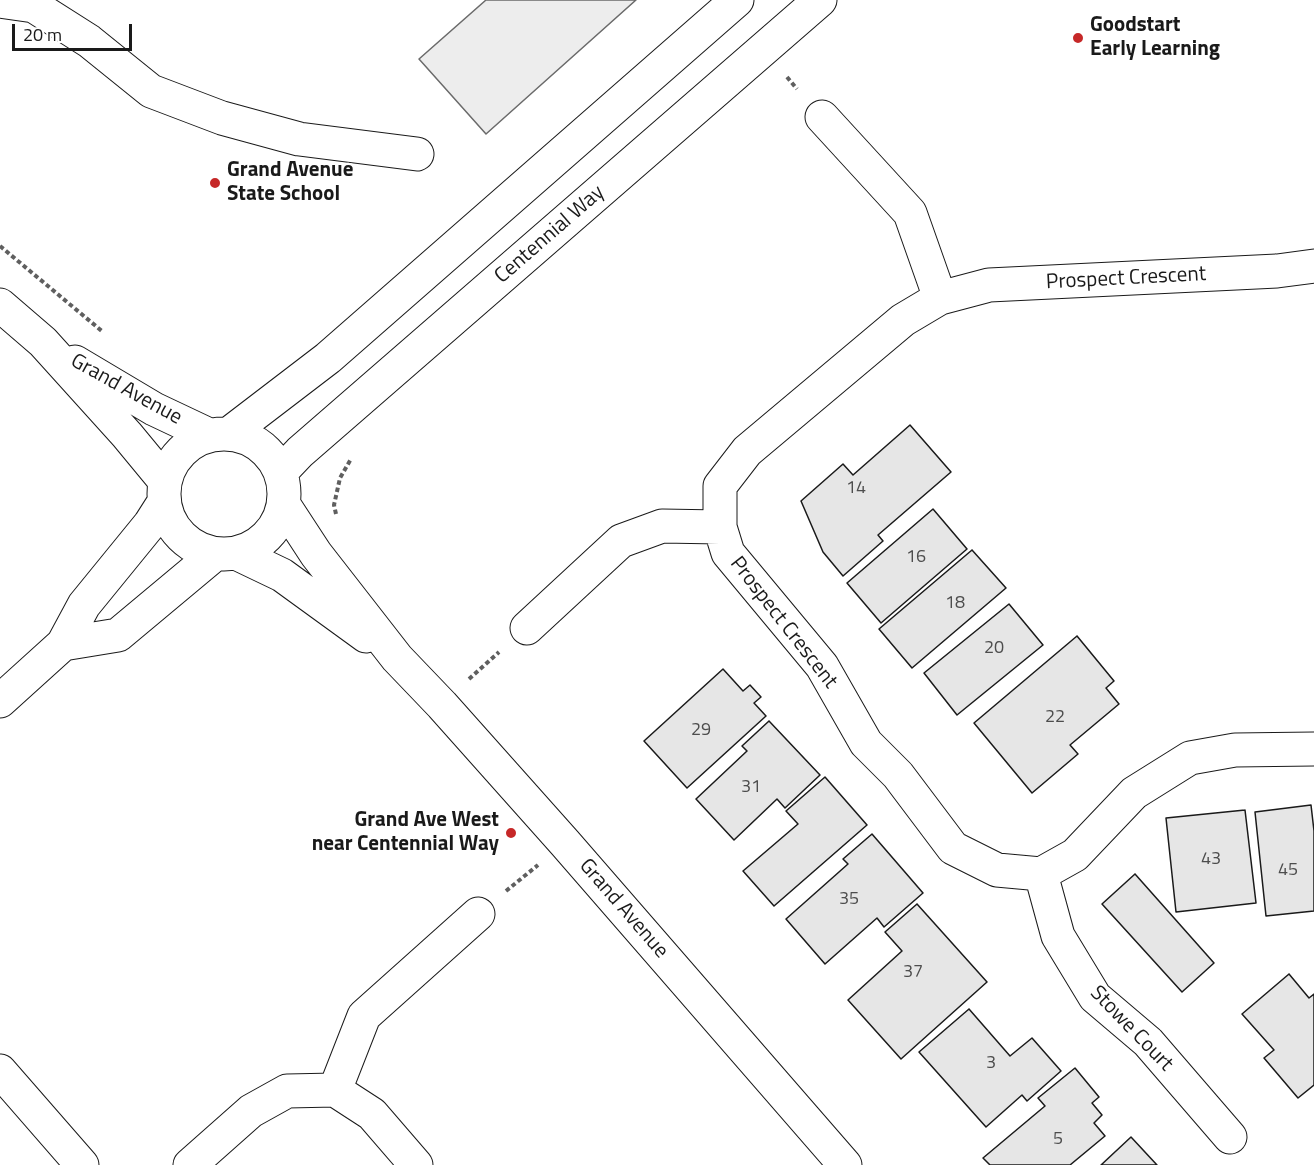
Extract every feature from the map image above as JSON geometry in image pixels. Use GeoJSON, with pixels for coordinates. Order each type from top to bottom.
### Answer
{"type":"FeatureCollection","features":[{"type":"Feature","properties":{"kind":"street"},"geometry":{"type":"LineString","coordinates":[[220,434],[328,358],[737,0]]}},
{"type":"Feature","properties":{"kind":"street","name":"Centennial Way"},"geometry":{"type":"LineString","coordinates":[[281,472],[300,452],[820,0]]}},
{"type":"Feature","properties":{"kind":"street"},"geometry":{"type":"LineString","coordinates":[[0,1],[34,6],[89,41],[151,91],[222,118],[299,139],[417,154]]}},
{"type":"Feature","properties":{"kind":"street"},"geometry":{"type":"LineString","coordinates":[[822,117],[910,213],[939,298]]}},
{"type":"Feature","properties":{"kind":"street","name":"Prospect Crescent"},"geometry":{"type":"LineString","coordinates":[[1041,874],[997,870],[953,849],[898,775],[866,743],[822,666],[729,553],[720,527],[720,486],[747,451],[903,320],[939,298],[989,285],[1277,271],[1314,266]]}},
{"type":"Feature","properties":{"kind":"street","name":"Grand Avenue"},"geometry":{"type":"LineString","coordinates":[[0,305],[43,342],[128,435],[165,491],[170,520],[181,536],[196,547],[225,553],[282,575],[397,658]]}},
{"type":"Feature","properties":{"kind":"street","name":"Grand Avenue"},"geometry":{"type":"LineString","coordinates":[[43,342],[154,409],[220,434],[252,440],[269,453],[281,472],[285,488],[284,505],[316,554],[397,658],[565,843],[845,1165]]}},
{"type":"Feature","properties":{"kind":"street","name":"Grand Avenue"},"geometry":{"type":"LineString","coordinates":[[165,491],[174,460],[189,444],[220,434]]}},
{"type":"Feature","properties":{"kind":"street"},"geometry":{"type":"LineString","coordinates":[[0,701],[63,644],[84,605],[150,524],[165,491]]}},
{"type":"Feature","properties":{"kind":"street"},"geometry":{"type":"LineString","coordinates":[[63,644],[118,635],[225,553],[253,548],[267,537],[278,522],[284,505]]}},
{"type":"Feature","properties":{"kind":"street"},"geometry":{"type":"LineString","coordinates":[[527,627],[621,541],[662,526],[720,527]]}},
{"type":"Feature","properties":{"kind":"street"},"geometry":{"type":"LineString","coordinates":[[1041,874],[1075,855],[1134,793],[1190,758],[1235,750],[1314,749]]}},
{"type":"Feature","properties":{"kind":"street","name":"Stowe Court"},"geometry":{"type":"LineString","coordinates":[[1041,874],[1059,936],[1095,997],[1148,1042],[1230,1137]]}},
{"type":"Feature","properties":{"kind":"street"},"geometry":{"type":"LineString","coordinates":[[335,1090],[364,1016],[478,914]]}},
{"type":"Feature","properties":{"kind":"street"},"geometry":{"type":"LineString","coordinates":[[0,1071],[82,1165]]}},
{"type":"Feature","properties":{"kind":"street"},"geometry":{"type":"LineString","coordinates":[[190,1165],[251,1111],[287,1091],[335,1090],[372,1114],[416,1165]]}},
{"type":"Feature","properties":{"kind":"path"},"geometry":{"type":"LineString","coordinates":[[763,50],[822,117]]}},
{"type":"Feature","properties":{"kind":"path"},"geometry":{"type":"LineString","coordinates":[[442,705],[527,627]]}},
{"type":"Feature","properties":{"kind":"path"},"geometry":{"type":"LineString","coordinates":[[478,914],[565,843]]}},
{"type":"Feature","properties":{"kind":"shaded area"},"geometry":{"type":"Polygon","coordinates":[[[486,0],[636,0],[486,134],[419,59],[486,0]]]}},
{"type":"Feature","properties":{"kind":"building"},"geometry":{"type":"Polygon","coordinates":[[[910,425],[951,472],[878,535],[883,541],[843,576],[823,552],[801,501],[843,464],[853,475],[910,425]]]}},
{"type":"Feature","properties":{"kind":"building"},"geometry":{"type":"Polygon","coordinates":[[[933,509],[967,549],[881,623],[847,583],[933,509]]]}},
{"type":"Feature","properties":{"kind":"building"},"geometry":{"type":"Polygon","coordinates":[[[972,550],[1006,588],[912,668],[879,629],[972,550]]]}},
{"type":"Feature","properties":{"kind":"building"},"geometry":{"type":"Polygon","coordinates":[[[1009,604],[1043,645],[957,715],[924,673],[1009,604]]]}},
{"type":"Feature","properties":{"kind":"building"},"geometry":{"type":"Polygon","coordinates":[[[1077,636],[1114,681],[1106,688],[1119,704],[1070,745],[1078,754],[1032,793],[974,723],[1077,636]]]}},
{"type":"Feature","properties":{"kind":"building"},"geometry":{"type":"Polygon","coordinates":[[[723,669],[743,691],[750,685],[761,697],[754,703],[766,716],[687,788],[644,741],[723,669]]]}},
{"type":"Feature","properties":{"kind":"building"},"geometry":{"type":"Polygon","coordinates":[[[769,721],[820,775],[785,808],[777,799],[734,840],[696,799],[747,751],[742,746],[769,721]]]}},
{"type":"Feature","properties":{"kind":"building"},"geometry":{"type":"Polygon","coordinates":[[[825,777],[867,825],[774,906],[743,871],[798,824],[786,811],[825,777]]]}},
{"type":"Feature","properties":{"kind":"building"},"geometry":{"type":"Polygon","coordinates":[[[1311,805],[1314,831],[1314,911],[1266,916],[1255,812],[1311,805]]]}},
{"type":"Feature","properties":{"kind":"building"},"geometry":{"type":"Polygon","coordinates":[[[1245,810],[1256,903],[1176,912],[1166,818],[1245,810]]]}},
{"type":"Feature","properties":{"kind":"building"},"geometry":{"type":"Polygon","coordinates":[[[872,834],[923,893],[884,927],[877,918],[825,964],[786,919],[848,864],[843,859],[872,834]]]}},
{"type":"Feature","properties":{"kind":"building"},"geometry":{"type":"Polygon","coordinates":[[[1135,874],[1214,963],[1182,992],[1102,904],[1135,874]]]}},
{"type":"Feature","properties":{"kind":"building"},"geometry":{"type":"Polygon","coordinates":[[[917,904],[987,982],[901,1059],[848,1000],[902,951],[885,932],[917,904]]]}},
{"type":"Feature","properties":{"kind":"building"},"geometry":{"type":"Polygon","coordinates":[[[1289,974],[1309,998],[1314,994],[1314,1085],[1298,1098],[1264,1058],[1274,1050],[1242,1014],[1289,974]]]}},
{"type":"Feature","properties":{"kind":"building"},"geometry":{"type":"Polygon","coordinates":[[[969,1009],[1010,1056],[1032,1038],[1061,1071],[1027,1101],[1022,1095],[986,1127],[919,1052],[969,1009]]]}},
{"type":"Feature","properties":{"kind":"building"},"geometry":{"type":"Polygon","coordinates":[[[1075,1068],[1099,1097],[1092,1103],[1102,1115],[1094,1123],[1105,1136],[1070,1165],[990,1165],[983,1158],[1045,1106],[1038,1098],[1075,1068]]]}},
{"type":"Feature","properties":{"kind":"building"},"geometry":{"type":"Polygon","coordinates":[[[1131,1137],[1157,1165],[1101,1165],[1131,1137]]]}},
{"type":"Feature","properties":{"kind":"place","name":"Goodstart Early Learning"},"geometry":{"type":"Point","coordinates":[1078,38]}},
{"type":"Feature","properties":{"kind":"place","name":"Grand Avenue State School"},"geometry":{"type":"Point","coordinates":[215,183]}},
{"type":"Feature","properties":{"kind":"place","name":"Grand Ave West near Centennial Way"},"geometry":{"type":"Point","coordinates":[511,833]}}]}
